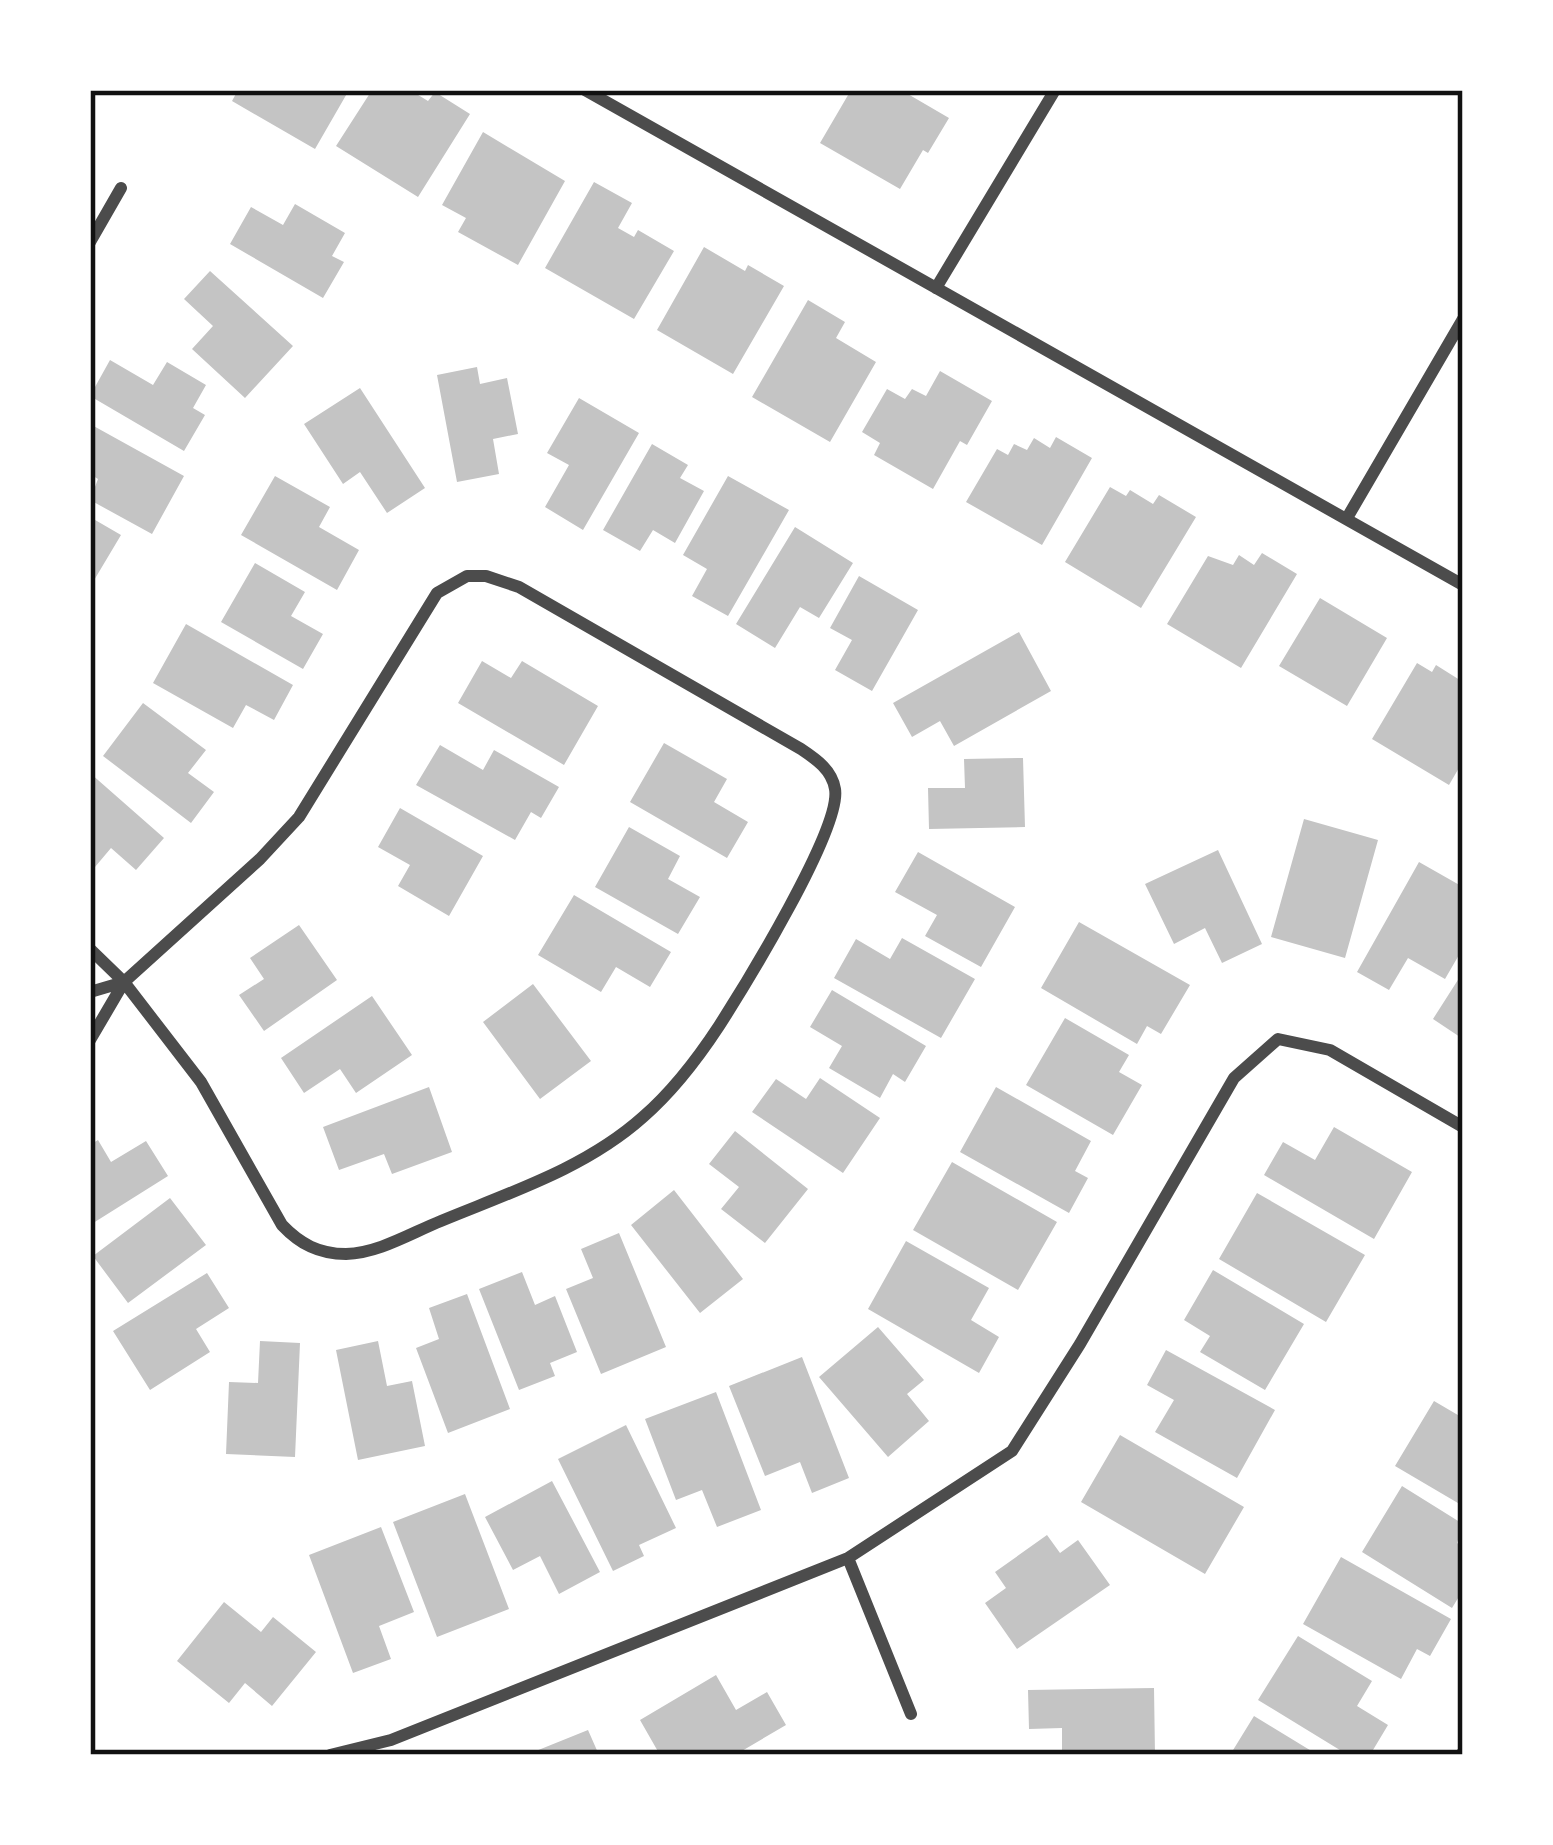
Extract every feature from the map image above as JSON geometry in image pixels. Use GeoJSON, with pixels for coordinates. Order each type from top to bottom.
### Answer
{"type":"FeatureCollection","features":[{"type":"Feature","properties":{"kind":"street"},"geometry":{"type":"LineString","coordinates":[[585,90],[1463,585]]}},
{"type":"Feature","properties":{"kind":"street"},"geometry":{"type":"LineString","coordinates":[[936,287],[1054,90]]}},
{"type":"Feature","properties":{"kind":"street"},"geometry":{"type":"LineString","coordinates":[[90,242],[121,188]]}},
{"type":"Feature","properties":{"kind":"street"},"geometry":{"type":"LineString","coordinates":[[1346,518],[1463,319]]}},
{"type":"Feature","properties":{"kind":"street"},"geometry":{"type":"LineString","coordinates":[[90,949],[124,982],[223,1115],[283,1225],[312,1249],[369,1251],[555,1174],[619,1138],[647,1114],[700,1053],[732,1004],[824,841],[836,805],[835,788],[828,771],[801,749],[539,598],[504,580],[467,576],[452,582],[424,608],[299,818],[124,982],[90,1040]]}},
{"type":"Feature","properties":{"kind":"street"},"geometry":{"type":"LineString","coordinates":[[90,992],[124,982]]}},
{"type":"Feature","properties":{"kind":"street"},"geometry":{"type":"LineString","coordinates":[[330,1755],[393,1748],[848,1558],[1012,1451],[1081,1344],[1234,1078],[1278,1039],[1330,1050],[1463,1127]]}},
{"type":"Feature","properties":{"kind":"street"},"geometry":{"type":"LineString","coordinates":[[848,1558],[911,1714]]}},
{"type":"Feature","properties":{"kind":"building"},"geometry":{"type":"Polygon","coordinates":[[[238,90],[349,90],[315,149],[232,101],[238,90]]]}},
{"type":"Feature","properties":{"kind":"building"},"geometry":{"type":"Polygon","coordinates":[[[372,90],[410,90],[428,101],[435,92],[470,114],[418,197],[336,146],[372,90]]]}},
{"type":"Feature","properties":{"kind":"building"},"geometry":{"type":"Polygon","coordinates":[[[851,90],[901,90],[949,118],[900,189],[820,143],[851,90]]]}},
{"type":"Feature","properties":{"kind":"building"},"geometry":{"type":"Polygon","coordinates":[[[483,132],[565,181],[518,265],[458,232],[466,218],[442,205],[483,132]]]}},
{"type":"Feature","properties":{"kind":"building"},"geometry":{"type":"Polygon","coordinates":[[[594,182],[632,203],[618,228],[634,237],[638,230],[674,251],[634,319],[545,268],[594,182]]]}},
{"type":"Feature","properties":{"kind":"building"},"geometry":{"type":"Polygon","coordinates":[[[295,204],[345,233],[332,256],[344,262],[323,298],[230,244],[251,207],[283,225],[295,204]]]}},
{"type":"Feature","properties":{"kind":"building"},"geometry":{"type":"Polygon","coordinates":[[[704,247],[745,271],[748,265],[784,286],[733,374],[657,330],[704,247]]]}},
{"type":"Feature","properties":{"kind":"building"},"geometry":{"type":"Polygon","coordinates":[[[210,271],[293,346],[245,398],[192,349],[213,326],[184,299],[210,271]]]}},
{"type":"Feature","properties":{"kind":"building"},"geometry":{"type":"Polygon","coordinates":[[[808,300],[845,322],[836,338],[876,362],[830,442],[752,397],[808,300]]]}},
{"type":"Feature","properties":{"kind":"building"},"geometry":{"type":"Polygon","coordinates":[[[110,360],[153,385],[167,362],[206,385],[193,408],[205,415],[184,451],[90,396],[110,360]]]}},
{"type":"Feature","properties":{"kind":"building"},"geometry":{"type":"Polygon","coordinates":[[[477,367],[480,384],[507,378],[518,434],[493,439],[499,474],[457,482],[437,375],[477,367]]]}},
{"type":"Feature","properties":{"kind":"building"},"geometry":{"type":"Polygon","coordinates":[[[940,371],[992,401],[967,445],[960,441],[933,489],[874,455],[880,443],[862,432],[887,389],[905,399],[912,389],[926,396],[940,371]]]}},
{"type":"Feature","properties":{"kind":"building"},"geometry":{"type":"Polygon","coordinates":[[[360,388],[425,488],[387,513],[360,472],[343,484],[304,424],[360,388]]]}},
{"type":"Feature","properties":{"kind":"building"},"geometry":{"type":"Polygon","coordinates":[[[579,398],[639,433],[583,530],[545,507],[569,465],[547,453],[579,398]]]}},
{"type":"Feature","properties":{"kind":"building"},"geometry":{"type":"Polygon","coordinates":[[[90,424],[184,476],[152,534],[90,500],[98,479],[90,474],[90,424]]]}},
{"type":"Feature","properties":{"kind":"building"},"geometry":{"type":"Polygon","coordinates":[[[1056,437],[1092,458],[1042,545],[966,502],[997,449],[1008,455],[1014,444],[1027,450],[1034,438],[1050,448],[1056,437]]]}},
{"type":"Feature","properties":{"kind":"building"},"geometry":{"type":"Polygon","coordinates":[[[652,444],[688,465],[680,478],[704,491],[675,543],[653,530],[640,551],[603,530],[652,444]]]}},
{"type":"Feature","properties":{"kind":"building"},"geometry":{"type":"Polygon","coordinates":[[[275,476],[330,507],[319,527],[359,550],[337,590],[241,535],[275,476]]]}},
{"type":"Feature","properties":{"kind":"building"},"geometry":{"type":"Polygon","coordinates":[[[728,476],[789,510],[728,616],[692,596],[707,569],[683,555],[728,476]]]}},
{"type":"Feature","properties":{"kind":"building"},"geometry":{"type":"Polygon","coordinates":[[[1110,487],[1126,496],[1130,490],[1153,504],[1159,495],[1196,517],[1141,608],[1065,562],[1110,487]]]}},
{"type":"Feature","properties":{"kind":"building"},"geometry":{"type":"Polygon","coordinates":[[[90,517],[121,535],[90,587],[90,517]]]}},
{"type":"Feature","properties":{"kind":"building"},"geometry":{"type":"Polygon","coordinates":[[[795,527],[853,563],[819,618],[800,607],[775,648],[736,624],[795,527]]]}},
{"type":"Feature","properties":{"kind":"building"},"geometry":{"type":"Polygon","coordinates":[[[1262,553],[1297,574],[1241,668],[1167,624],[1208,556],[1233,565],[1239,555],[1254,565],[1262,553]]]}},
{"type":"Feature","properties":{"kind":"building"},"geometry":{"type":"Polygon","coordinates":[[[255,563],[305,592],[291,616],[323,634],[303,669],[221,622],[255,563]]]}},
{"type":"Feature","properties":{"kind":"building"},"geometry":{"type":"Polygon","coordinates":[[[859,576],[918,610],[872,691],[835,670],[852,640],[830,628],[859,576]]]}},
{"type":"Feature","properties":{"kind":"building"},"geometry":{"type":"Polygon","coordinates":[[[1320,598],[1387,638],[1347,706],[1279,666],[1320,598]]]}},
{"type":"Feature","properties":{"kind":"building"},"geometry":{"type":"Polygon","coordinates":[[[186,624],[293,685],[274,720],[246,705],[233,728],[153,683],[186,624]]]}},
{"type":"Feature","properties":{"kind":"building"},"geometry":{"type":"Polygon","coordinates":[[[1019,632],[1051,691],[954,746],[940,721],[912,737],[893,703],[1019,632]]]}},
{"type":"Feature","properties":{"kind":"building"},"geometry":{"type":"Polygon","coordinates":[[[482,661],[511,678],[522,661],[598,706],[564,765],[458,703],[482,661]]]}},
{"type":"Feature","properties":{"kind":"building"},"geometry":{"type":"Polygon","coordinates":[[[1417,663],[1432,672],[1436,665],[1463,682],[1463,761],[1449,785],[1372,739],[1417,663]]]}},
{"type":"Feature","properties":{"kind":"building"},"geometry":{"type":"Polygon","coordinates":[[[143,703],[206,750],[188,773],[214,792],[191,823],[103,756],[143,703]]]}},
{"type":"Feature","properties":{"kind":"building"},"geometry":{"type":"Polygon","coordinates":[[[664,743],[727,779],[714,802],[748,822],[727,858],[630,802],[664,743]]]}},
{"type":"Feature","properties":{"kind":"building"},"geometry":{"type":"Polygon","coordinates":[[[440,745],[483,770],[494,750],[559,787],[541,818],[531,812],[515,840],[416,785],[440,745]]]}},
{"type":"Feature","properties":{"kind":"building"},"geometry":{"type":"Polygon","coordinates":[[[1023,758],[1025,827],[929,829],[928,788],[965,788],[964,759],[1023,758]]]}},
{"type":"Feature","properties":{"kind":"building"},"geometry":{"type":"Polygon","coordinates":[[[90,773],[164,838],[136,870],[111,848],[95,867],[90,862],[90,773]]]}},
{"type":"Feature","properties":{"kind":"building"},"geometry":{"type":"Polygon","coordinates":[[[400,808],[483,856],[449,916],[398,886],[410,865],[378,847],[400,808]]]}},
{"type":"Feature","properties":{"kind":"building"},"geometry":{"type":"Polygon","coordinates":[[[1304,819],[1378,840],[1345,958],[1271,937],[1304,819]]]}},
{"type":"Feature","properties":{"kind":"building"},"geometry":{"type":"Polygon","coordinates":[[[629,827],[680,856],[668,879],[700,897],[678,934],[595,887],[629,827]]]}},
{"type":"Feature","properties":{"kind":"building"},"geometry":{"type":"Polygon","coordinates":[[[1218,850],[1262,944],[1222,963],[1205,928],[1174,944],[1145,884],[1218,850]]]}},
{"type":"Feature","properties":{"kind":"building"},"geometry":{"type":"Polygon","coordinates":[[[918,852],[1015,907],[981,967],[925,936],[937,915],[895,892],[918,852]]]}},
{"type":"Feature","properties":{"kind":"building"},"geometry":{"type":"Polygon","coordinates":[[[1419,862],[1463,887],[1463,948],[1445,979],[1408,958],[1389,990],[1357,972],[1419,862]]]}},
{"type":"Feature","properties":{"kind":"building"},"geometry":{"type":"Polygon","coordinates":[[[574,895],[671,952],[650,987],[616,967],[601,992],[538,955],[574,895]]]}},
{"type":"Feature","properties":{"kind":"building"},"geometry":{"type":"Polygon","coordinates":[[[1079,922],[1190,985],[1161,1034],[1147,1026],[1137,1044],[1041,988],[1079,922]]]}},
{"type":"Feature","properties":{"kind":"building"},"geometry":{"type":"Polygon","coordinates":[[[299,925],[337,980],[264,1031],[239,995],[264,979],[250,958],[299,925]]]}},
{"type":"Feature","properties":{"kind":"building"},"geometry":{"type":"Polygon","coordinates":[[[902,938],[975,979],[941,1038],[834,978],[856,939],[890,959],[902,938]]]}},
{"type":"Feature","properties":{"kind":"building"},"geometry":{"type":"Polygon","coordinates":[[[1463,972],[1463,1039],[1433,1019],[1463,972]]]}},
{"type":"Feature","properties":{"kind":"building"},"geometry":{"type":"Polygon","coordinates":[[[533,984],[591,1061],[540,1099],[483,1022],[533,984]]]}},
{"type":"Feature","properties":{"kind":"building"},"geometry":{"type":"Polygon","coordinates":[[[832,990],[926,1046],[905,1082],[893,1074],[880,1098],[829,1068],[842,1046],[810,1027],[832,990]]]}},
{"type":"Feature","properties":{"kind":"building"},"geometry":{"type":"Polygon","coordinates":[[[372,996],[412,1055],[356,1093],[340,1069],[304,1093],[281,1058],[372,996]]]}},
{"type":"Feature","properties":{"kind":"building"},"geometry":{"type":"Polygon","coordinates":[[[1065,1018],[1129,1055],[1119,1072],[1142,1085],[1113,1135],[1026,1085],[1065,1018]]]}},
{"type":"Feature","properties":{"kind":"building"},"geometry":{"type":"Polygon","coordinates":[[[820,1078],[880,1118],[843,1173],[752,1112],[776,1079],[806,1099],[820,1078]]]}},
{"type":"Feature","properties":{"kind":"building"},"geometry":{"type":"Polygon","coordinates":[[[429,1087],[452,1152],[392,1174],[384,1154],[339,1170],[323,1127],[429,1087]]]}},
{"type":"Feature","properties":{"kind":"building"},"geometry":{"type":"Polygon","coordinates":[[[996,1087],[1091,1141],[1075,1171],[1088,1178],[1069,1213],[960,1152],[996,1087]]]}},
{"type":"Feature","properties":{"kind":"building"},"geometry":{"type":"Polygon","coordinates":[[[1334,1127],[1412,1172],[1374,1239],[1264,1175],[1283,1142],[1315,1160],[1334,1127]]]}},
{"type":"Feature","properties":{"kind":"building"},"geometry":{"type":"Polygon","coordinates":[[[735,1131],[808,1189],[765,1243],[721,1209],[739,1187],[709,1164],[735,1131]]]}},
{"type":"Feature","properties":{"kind":"building"},"geometry":{"type":"Polygon","coordinates":[[[98,1140],[111,1162],[146,1141],[168,1176],[90,1225],[90,1145],[98,1140]]]}},
{"type":"Feature","properties":{"kind":"building"},"geometry":{"type":"Polygon","coordinates":[[[952,1162],[1057,1222],[1018,1290],[913,1230],[952,1162]]]}},
{"type":"Feature","properties":{"kind":"building"},"geometry":{"type":"Polygon","coordinates":[[[674,1190],[743,1279],[700,1313],[631,1225],[674,1190]]]}},
{"type":"Feature","properties":{"kind":"building"},"geometry":{"type":"Polygon","coordinates":[[[1257,1193],[1365,1255],[1326,1322],[1219,1259],[1257,1193]]]}},
{"type":"Feature","properties":{"kind":"building"},"geometry":{"type":"Polygon","coordinates":[[[170,1198],[206,1245],[128,1303],[93,1256],[170,1198]]]}},
{"type":"Feature","properties":{"kind":"building"},"geometry":{"type":"Polygon","coordinates":[[[619,1233],[666,1347],[601,1374],[566,1289],[593,1278],[581,1249],[619,1233]]]}},
{"type":"Feature","properties":{"kind":"building"},"geometry":{"type":"Polygon","coordinates":[[[906,1241],[989,1288],[971,1320],[999,1337],[979,1373],[868,1309],[906,1241]]]}},
{"type":"Feature","properties":{"kind":"building"},"geometry":{"type":"Polygon","coordinates":[[[1213,1270],[1304,1324],[1265,1390],[1200,1352],[1210,1336],[1184,1320],[1213,1270]]]}},
{"type":"Feature","properties":{"kind":"building"},"geometry":{"type":"Polygon","coordinates":[[[522,1272],[535,1305],[555,1296],[577,1352],[550,1363],[555,1376],[519,1390],[479,1289],[522,1272]]]}},
{"type":"Feature","properties":{"kind":"building"},"geometry":{"type":"Polygon","coordinates":[[[207,1273],[229,1308],[196,1329],[210,1352],[150,1390],[113,1331],[207,1273]]]}},
{"type":"Feature","properties":{"kind":"building"},"geometry":{"type":"Polygon","coordinates":[[[467,1294],[510,1409],[448,1433],[416,1348],[439,1339],[429,1308],[467,1294]]]}},
{"type":"Feature","properties":{"kind":"building"},"geometry":{"type":"Polygon","coordinates":[[[878,1327],[924,1380],[907,1394],[929,1421],[888,1457],[819,1377],[878,1327]]]}},
{"type":"Feature","properties":{"kind":"building"},"geometry":{"type":"Polygon","coordinates":[[[260,1341],[300,1343],[295,1457],[226,1454],[229,1382],[258,1383],[260,1341]]]}},
{"type":"Feature","properties":{"kind":"building"},"geometry":{"type":"Polygon","coordinates":[[[378,1341],[387,1386],[412,1381],[425,1446],[358,1460],[336,1350],[378,1341]]]}},
{"type":"Feature","properties":{"kind":"building"},"geometry":{"type":"Polygon","coordinates":[[[1166,1350],[1275,1410],[1237,1478],[1155,1432],[1174,1400],[1147,1385],[1166,1350]]]}},
{"type":"Feature","properties":{"kind":"building"},"geometry":{"type":"Polygon","coordinates":[[[802,1357],[849,1478],[812,1493],[800,1462],[765,1476],[729,1386],[802,1357]]]}},
{"type":"Feature","properties":{"kind":"building"},"geometry":{"type":"Polygon","coordinates":[[[716,1392],[761,1510],[717,1527],[702,1490],[676,1500],[645,1419],[716,1392]]]}},
{"type":"Feature","properties":{"kind":"building"},"geometry":{"type":"Polygon","coordinates":[[[1434,1401],[1463,1418],[1463,1506],[1395,1466],[1434,1401]]]}},
{"type":"Feature","properties":{"kind":"building"},"geometry":{"type":"Polygon","coordinates":[[[626,1425],[676,1528],[639,1545],[644,1556],[613,1571],[558,1459],[626,1425]]]}},
{"type":"Feature","properties":{"kind":"building"},"geometry":{"type":"Polygon","coordinates":[[[1120,1435],[1244,1507],[1205,1574],[1081,1502],[1120,1435]]]}},
{"type":"Feature","properties":{"kind":"building"},"geometry":{"type":"Polygon","coordinates":[[[552,1481],[600,1572],[559,1594],[540,1556],[513,1570],[485,1517],[552,1481]]]}},
{"type":"Feature","properties":{"kind":"building"},"geometry":{"type":"Polygon","coordinates":[[[1402,1486],[1463,1524],[1457,1543],[1463,1547],[1463,1590],[1452,1608],[1362,1552],[1402,1486]]]}},
{"type":"Feature","properties":{"kind":"building"},"geometry":{"type":"Polygon","coordinates":[[[465,1494],[509,1609],[437,1637],[393,1522],[465,1494]]]}},
{"type":"Feature","properties":{"kind":"building"},"geometry":{"type":"Polygon","coordinates":[[[381,1527],[414,1612],[379,1626],[391,1659],[353,1673],[309,1555],[381,1527]]]}},
{"type":"Feature","properties":{"kind":"building"},"geometry":{"type":"Polygon","coordinates":[[[1047,1535],[1060,1553],[1078,1540],[1110,1585],[1017,1649],[985,1603],[1006,1588],[995,1572],[1047,1535]]]}},
{"type":"Feature","properties":{"kind":"building"},"geometry":{"type":"Polygon","coordinates":[[[1341,1557],[1451,1619],[1430,1656],[1417,1649],[1401,1679],[1303,1624],[1341,1557]]]}},
{"type":"Feature","properties":{"kind":"building"},"geometry":{"type":"Polygon","coordinates":[[[224,1602],[261,1632],[273,1617],[316,1652],[272,1706],[245,1683],[229,1703],[177,1661],[224,1602]]]}},
{"type":"Feature","properties":{"kind":"building"},"geometry":{"type":"Polygon","coordinates":[[[1298,1636],[1372,1681],[1357,1706],[1388,1725],[1370,1755],[1348,1755],[1258,1700],[1298,1636]]]}},
{"type":"Feature","properties":{"kind":"building"},"geometry":{"type":"Polygon","coordinates":[[[716,1675],[736,1710],[767,1692],[786,1725],[735,1755],[660,1755],[640,1720],[716,1675]]]}},
{"type":"Feature","properties":{"kind":"building"},"geometry":{"type":"Polygon","coordinates":[[[1154,1688],[1155,1755],[1062,1755],[1062,1728],[1029,1729],[1028,1690],[1154,1688]]]}},
{"type":"Feature","properties":{"kind":"building"},"geometry":{"type":"Polygon","coordinates":[[[1254,1716],[1318,1755],[1230,1755],[1254,1716]]]}},
{"type":"Feature","properties":{"kind":"building"},"geometry":{"type":"Polygon","coordinates":[[[588,1730],[599,1755],[526,1755],[588,1730]]]}}]}
